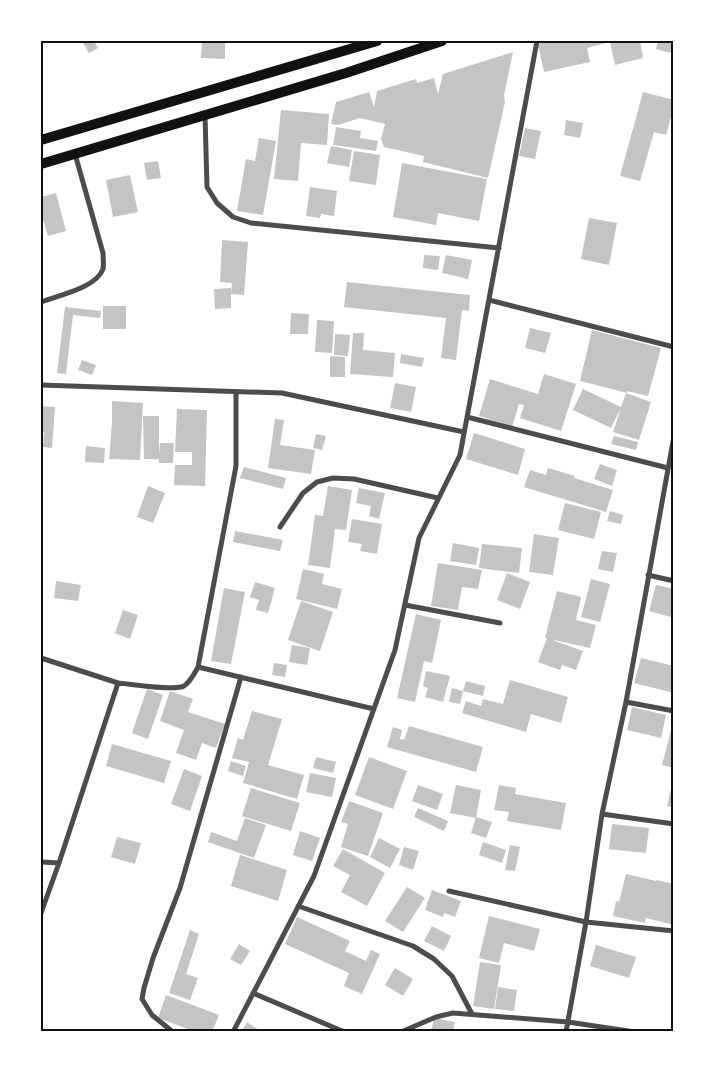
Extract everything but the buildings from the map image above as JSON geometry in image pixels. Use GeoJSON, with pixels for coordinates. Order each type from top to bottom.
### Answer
{"type":"FeatureCollection","features":[{"type":"Feature","properties":{"kind":"main road"},"geometry":{"type":"LineString","coordinates":[[41,140],[347,46],[377,41]]}},
{"type":"Feature","properties":{"kind":"main road"},"geometry":{"type":"LineString","coordinates":[[41,164],[346,73],[442,41]]}},
{"type":"Feature","properties":{"kind":"street"},"geometry":{"type":"LineString","coordinates":[[233,1032],[314,876],[395,650],[419,538],[460,455],[538,41]]}},
{"type":"Feature","properties":{"kind":"street"},"geometry":{"type":"LineString","coordinates":[[205,115],[207,187],[217,204],[233,217],[251,223],[499,248]]}},
{"type":"Feature","properties":{"kind":"street"},"geometry":{"type":"LineString","coordinates":[[41,302],[89,285],[104,268],[103,253],[75,154]]}},
{"type":"Feature","properties":{"kind":"street"},"geometry":{"type":"LineString","coordinates":[[489,300],[674,347]]}},
{"type":"Feature","properties":{"kind":"street"},"geometry":{"type":"LineString","coordinates":[[41,385],[282,393],[464,432]]}},
{"type":"Feature","properties":{"kind":"street"},"geometry":{"type":"LineString","coordinates":[[41,658],[118,683],[173,688],[182,687],[191,680],[198,667],[236,466],[236,392]]}},
{"type":"Feature","properties":{"kind":"street"},"geometry":{"type":"LineString","coordinates":[[467,417],[668,468]]}},
{"type":"Feature","properties":{"kind":"street"},"geometry":{"type":"LineString","coordinates":[[566,1032],[586,922],[602,814],[626,702],[674,436]]}},
{"type":"Feature","properties":{"kind":"street"},"geometry":{"type":"LineString","coordinates":[[280,527],[303,493],[317,482],[333,478],[354,480],[438,498]]}},
{"type":"Feature","properties":{"kind":"street"},"geometry":{"type":"LineString","coordinates":[[648,575],[674,581]]}},
{"type":"Feature","properties":{"kind":"street"},"geometry":{"type":"LineString","coordinates":[[405,605],[500,623]]}},
{"type":"Feature","properties":{"kind":"street"},"geometry":{"type":"LineString","coordinates":[[198,667],[374,709]]}},
{"type":"Feature","properties":{"kind":"street"},"geometry":{"type":"LineString","coordinates":[[173,1032],[152,1015],[142,999],[144,988],[153,958],[180,888],[242,677]]}},
{"type":"Feature","properties":{"kind":"street"},"geometry":{"type":"LineString","coordinates":[[41,913],[118,683]]}},
{"type":"Feature","properties":{"kind":"street"},"geometry":{"type":"LineString","coordinates":[[626,702],[674,711]]}},
{"type":"Feature","properties":{"kind":"street"},"geometry":{"type":"LineString","coordinates":[[602,814],[674,824]]}},
{"type":"Feature","properties":{"kind":"street"},"geometry":{"type":"LineString","coordinates":[[41,862],[59,863]]}},
{"type":"Feature","properties":{"kind":"street"},"geometry":{"type":"LineString","coordinates":[[449,891],[586,922],[674,931]]}},
{"type":"Feature","properties":{"kind":"street"},"geometry":{"type":"LineString","coordinates":[[298,906],[412,946],[434,959],[452,976],[472,1014]]}},
{"type":"Feature","properties":{"kind":"street"},"geometry":{"type":"LineString","coordinates":[[253,993],[347,1032]]}},
{"type":"Feature","properties":{"kind":"street"},"geometry":{"type":"LineString","coordinates":[[401,1032],[436,1017],[453,1013],[568,1022],[635,1032]]}}]}
